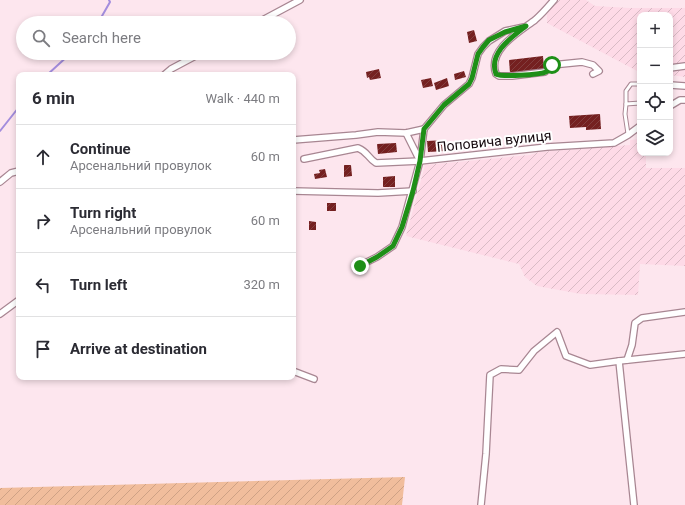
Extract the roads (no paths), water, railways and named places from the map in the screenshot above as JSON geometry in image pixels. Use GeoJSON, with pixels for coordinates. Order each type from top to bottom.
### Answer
{"type":"FeatureCollection","features":[{"type":"Feature","properties":{"kind":"street"},"geometry":{"type":"LineString","coordinates":[[270,16],[300,0]]}},
{"type":"Feature","properties":{"kind":"street"},"geometry":{"type":"LineString","coordinates":[[554,0],[536,20],[506,42],[500,50],[494,64],[496,74],[499,76],[512,76],[545,72],[552,65],[582,62],[593,65],[599,71],[593,74]]}},
{"type":"Feature","properties":{"kind":"street"},"geometry":{"type":"LineString","coordinates":[[360,266],[393,246],[402,227],[420,161],[424,129],[444,105],[469,84],[478,54],[489,40],[505,32],[526,26]]}},
{"type":"Feature","properties":{"kind":"street"},"geometry":{"type":"LineString","coordinates":[[168,72],[188,60]]}},
{"type":"Feature","properties":{"kind":"street"},"geometry":{"type":"LineString","coordinates":[[673,68],[685,66]]}},
{"type":"Feature","properties":{"kind":"street"},"geometry":{"type":"LineString","coordinates":[[673,85],[685,86]]}},
{"type":"Feature","properties":{"kind":"street"},"geometry":{"type":"LineString","coordinates":[[673,104],[682,100]]}},
{"type":"Feature","properties":{"kind":"street","name":"Поповича вулиця"},"geometry":{"type":"LineString","coordinates":[[304,159],[358,148],[365,150],[370,159],[376,163],[420,161],[547,147],[614,142],[637,128]]}},
{"type":"Feature","properties":{"kind":"street"},"geometry":{"type":"LineString","coordinates":[[296,140],[356,136],[378,132],[406,133],[424,129]]}},
{"type":"Feature","properties":{"kind":"street"},"geometry":{"type":"LineString","coordinates":[[406,133],[420,161]]}},
{"type":"Feature","properties":{"kind":"street"},"geometry":{"type":"LineString","coordinates":[[0,182],[11,173],[16,172]]}},
{"type":"Feature","properties":{"kind":"street"},"geometry":{"type":"LineString","coordinates":[[296,191],[378,193],[413,191]]}},
{"type":"Feature","properties":{"kind":"street"},"geometry":{"type":"LineString","coordinates":[[0,314],[16,302]]}},
{"type":"Feature","properties":{"kind":"street"},"geometry":{"type":"LineString","coordinates":[[627,360],[632,345],[635,323],[642,318],[685,312]]}},
{"type":"Feature","properties":{"kind":"street"},"geometry":{"type":"LineString","coordinates":[[481,505],[486,454],[490,375],[501,369],[519,370],[534,351],[557,332],[566,356],[590,365],[685,354]]}},
{"type":"Feature","properties":{"kind":"street"},"geometry":{"type":"LineString","coordinates":[[619,361],[634,505]]}},
{"type":"Feature","properties":{"kind":"street"},"geometry":{"type":"LineString","coordinates":[[296,372],[314,379]]}},
{"type":"Feature","properties":{"kind":"lane"},"geometry":{"type":"LineString","coordinates":[[628,135],[625,114],[626,91],[631,84],[637,84]]}},
{"type":"Feature","properties":{"kind":"lane"},"geometry":{"type":"LineString","coordinates":[[626,104],[637,103]]}},
{"type":"Feature","properties":{"kind":"waterway"},"geometry":{"type":"LineString","coordinates":[[102,16],[110,2],[109,0]]}},
{"type":"Feature","properties":{"kind":"waterway"},"geometry":{"type":"LineString","coordinates":[[50,72],[63,60]]}},
{"type":"Feature","properties":{"kind":"waterway"},"geometry":{"type":"LineString","coordinates":[[0,131],[16,111]]}}]}
